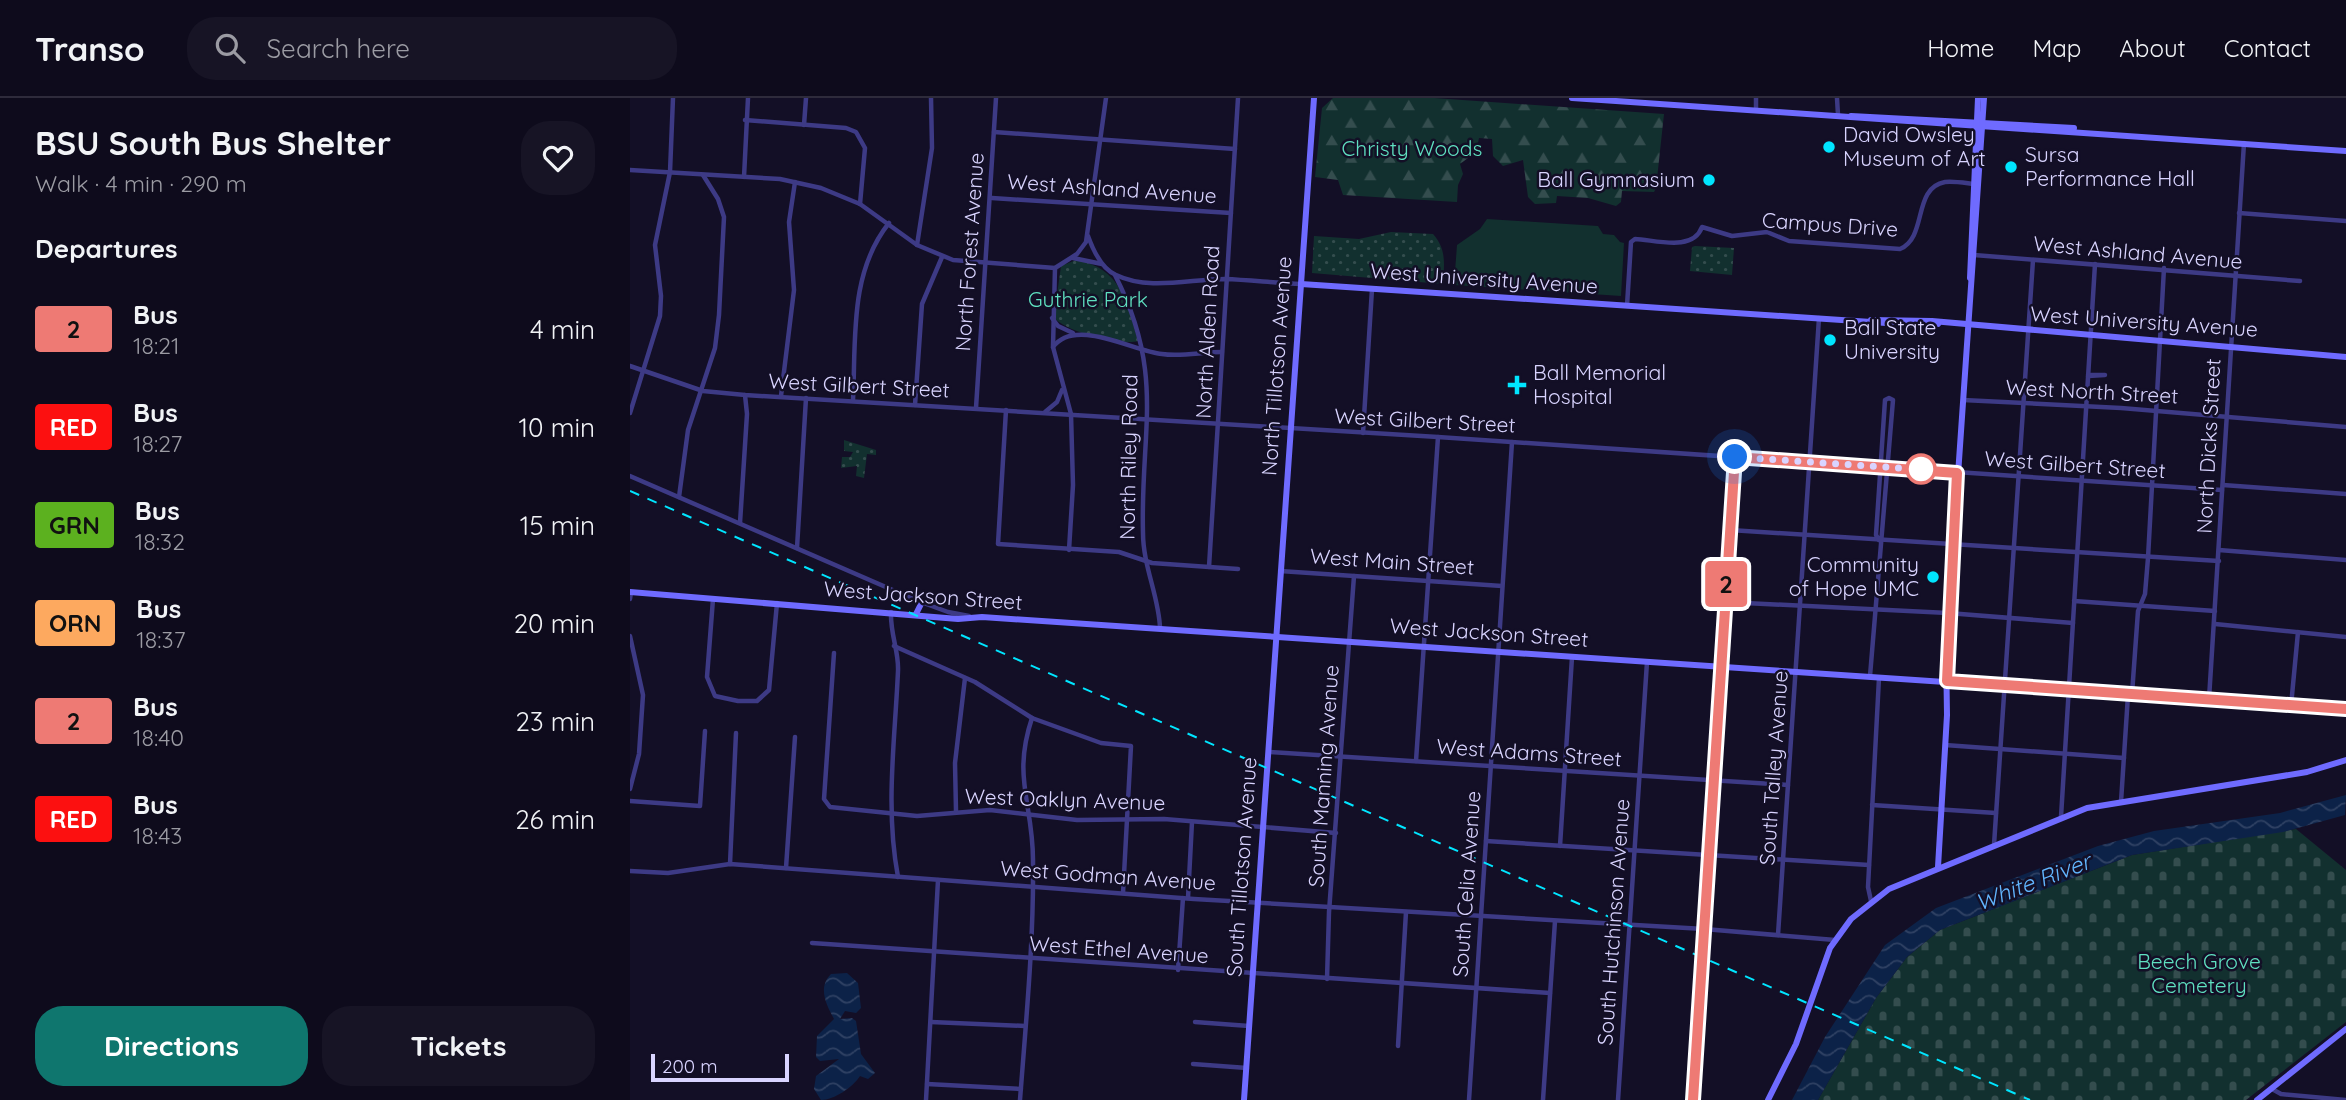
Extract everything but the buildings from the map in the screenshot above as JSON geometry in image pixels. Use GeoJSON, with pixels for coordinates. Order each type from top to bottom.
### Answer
{"type":"FeatureCollection","features":[{"type":"Feature","properties":{"kind":"main road","name":"North Tillotson Avenue"},"geometry":{"type":"LineString","coordinates":[[1275,636],[1314,98]]}},
{"type":"Feature","properties":{"kind":"main road"},"geometry":{"type":"LineString","coordinates":[[1572,98],[1838,115],[1863,120],[1979,122],[2346,151]]}},
{"type":"Feature","properties":{"kind":"main road"},"geometry":{"type":"LineString","coordinates":[[1938,867],[1945,745],[1948,612],[1970,278],[1978,98]]}},
{"type":"Feature","properties":{"kind":"main road"},"geometry":{"type":"LineString","coordinates":[[1979,122],[1984,98]]}},
{"type":"Feature","properties":{"kind":"main road"},"geometry":{"type":"LineString","coordinates":[[1970,278],[1974,255],[1975,184]]}},
{"type":"Feature","properties":{"kind":"main road","name":"West University Avenue"},"geometry":{"type":"LineString","coordinates":[[1301,284],[1627,306],[1868,320],[1897,319],[2346,358]]}},
{"type":"Feature","properties":{"kind":"main road","name":"West Jackson Street"},"geometry":{"type":"LineString","coordinates":[[630,592],[958,619],[970,616],[1160,628],[2346,709]]}},
{"type":"Feature","properties":{"kind":"main road"},"geometry":{"type":"LineString","coordinates":[[916,614],[922,602]]}},
{"type":"Feature","properties":{"kind":"main road","name":"South Tillotson Avenue"},"geometry":{"type":"LineString","coordinates":[[1244,1100],[1275,636]]}},
{"type":"Feature","properties":{"kind":"main road"},"geometry":{"type":"LineString","coordinates":[[1768,1100],[1793,1051],[1821,968],[1835,940],[1871,901],[1897,884],[2061,817],[2121,802],[2307,772],[2346,760]]}},
{"type":"Feature","properties":{"kind":"main road"},"geometry":{"type":"LineString","coordinates":[[2257,1100],[2345,1031]]}},
{"type":"Feature","properties":{"kind":"street"},"geometry":{"type":"LineString","coordinates":[[630,414],[660,316],[661,296],[655,245],[670,172],[673,98]]}},
{"type":"Feature","properties":{"kind":"street"},"geometry":{"type":"LineString","coordinates":[[744,177],[748,98]]}},
{"type":"Feature","properties":{"kind":"street"},"geometry":{"type":"LineString","coordinates":[[804,125],[806,98]]}},
{"type":"Feature","properties":{"kind":"street"},"geometry":{"type":"LineString","coordinates":[[917,244],[932,148],[931,98]]}},
{"type":"Feature","properties":{"kind":"street","name":"North Forest Avenue"},"geometry":{"type":"LineString","coordinates":[[976,408],[992,198],[996,98]]}},
{"type":"Feature","properties":{"kind":"street"},"geometry":{"type":"LineString","coordinates":[[630,170],[795,181],[860,204],[917,244],[942,257],[986,264],[1055,268],[1073,258],[1083,248],[1088,235],[1106,98]]}},
{"type":"Feature","properties":{"kind":"street","name":"North Alden Road"},"geometry":{"type":"LineString","coordinates":[[1209,567],[1238,98]]}},
{"type":"Feature","properties":{"kind":"street"},"geometry":{"type":"LineString","coordinates":[[1756,98],[1756,110]]}},
{"type":"Feature","properties":{"kind":"street"},"geometry":{"type":"LineString","coordinates":[[1837,98],[1838,115]]}},
{"type":"Feature","properties":{"kind":"street"},"geometry":{"type":"LineString","coordinates":[[745,120],[851,129],[862,137],[865,166],[860,204]]}},
{"type":"Feature","properties":{"kind":"street"},"geometry":{"type":"LineString","coordinates":[[994,132],[1235,149]]}},
{"type":"Feature","properties":{"kind":"street","name":"North Dicks Street"},"geometry":{"type":"LineString","coordinates":[[2209,699],[2242,143]]}},
{"type":"Feature","properties":{"kind":"street"},"geometry":{"type":"LineString","coordinates":[[679,498],[685,444],[715,348],[725,221],[718,199],[703,175]]}},
{"type":"Feature","properties":{"kind":"street"},"geometry":{"type":"LineString","coordinates":[[781,396],[794,290],[789,222],[795,181]]}},
{"type":"Feature","properties":{"kind":"street","name":"Campus Drive"},"geometry":{"type":"LineString","coordinates":[[1627,306],[1631,242],[1635,239],[1690,242],[1698,236],[1702,227],[1732,236],[1767,232],[1789,241],[1900,249],[1916,236],[1924,202],[1933,189],[1945,182],[1975,184]]}},
{"type":"Feature","properties":{"kind":"street","name":"West Ashland Avenue"},"geometry":{"type":"LineString","coordinates":[[992,198],[1231,213]]}},
{"type":"Feature","properties":{"kind":"street"},"geometry":{"type":"LineString","coordinates":[[2239,213],[2346,221]]}},
{"type":"Feature","properties":{"kind":"street"},"geometry":{"type":"LineString","coordinates":[[853,400],[862,274],[869,253],[889,223]]}},
{"type":"Feature","properties":{"kind":"street"},"geometry":{"type":"LineString","coordinates":[[1088,235],[1102,264],[1115,275]]}},
{"type":"Feature","properties":{"kind":"street","name":"West Ashland Avenue"},"geometry":{"type":"LineString","coordinates":[[1974,255],[2164,268],[2235,275],[2240,278],[2300,281]]}},
{"type":"Feature","properties":{"kind":"street"},"geometry":{"type":"LineString","coordinates":[[915,405],[922,304],[942,257]]}},
{"type":"Feature","properties":{"kind":"street"},"geometry":{"type":"LineString","coordinates":[[1073,258],[1102,264]]}},
{"type":"Feature","properties":{"kind":"street"},"geometry":{"type":"LineString","coordinates":[[1994,845],[2033,260]]}},
{"type":"Feature","properties":{"kind":"street"},"geometry":{"type":"LineString","coordinates":[[2061,817],[2095,264]]}},
{"type":"Feature","properties":{"kind":"street"},"geometry":{"type":"LineString","coordinates":[[1055,268],[1053,347],[1062,389],[1071,414],[1073,485],[1069,550]]}},
{"type":"Feature","properties":{"kind":"street"},"geometry":{"type":"LineString","coordinates":[[2121,802],[2130,694],[2148,558],[2164,268]]}},
{"type":"Feature","properties":{"kind":"street","name":"West University Avenue"},"geometry":{"type":"LineString","coordinates":[[1115,275],[1165,283],[1227,279],[1301,284]]}},
{"type":"Feature","properties":{"kind":"street","name":"North Riley Road"},"geometry":{"type":"LineString","coordinates":[[1115,275],[1134,318],[1143,349],[1149,419],[1143,508],[1145,561],[1160,628]]}},
{"type":"Feature","properties":{"kind":"street"},"geometry":{"type":"LineString","coordinates":[[1363,433],[1373,289]]}},
{"type":"Feature","properties":{"kind":"street"},"geometry":{"type":"LineString","coordinates":[[1052,317],[1058,326],[1074,334],[1168,355],[1222,352]]}},
{"type":"Feature","properties":{"kind":"street","name":"South Talley Avenue"},"geometry":{"type":"LineString","coordinates":[[1778,935],[1819,317]]}},
{"type":"Feature","properties":{"kind":"street"},"geometry":{"type":"LineString","coordinates":[[1053,347],[1060,339],[1074,334]]}},
{"type":"Feature","properties":{"kind":"street","name":"West Gilbert Street"},"geometry":{"type":"LineString","coordinates":[[630,366],[701,391],[745,396],[853,400],[1438,437],[2151,485],[2346,494]]}},
{"type":"Feature","properties":{"kind":"street"},"geometry":{"type":"LineString","coordinates":[[1044,413],[1055,405],[1062,389]]}},
{"type":"Feature","properties":{"kind":"street"},"geometry":{"type":"LineString","coordinates":[[740,523],[745,396]]}},
{"type":"Feature","properties":{"kind":"street"},"geometry":{"type":"LineString","coordinates":[[797,548],[806,398]]}},
{"type":"Feature","properties":{"kind":"street"},"geometry":{"type":"LineString","coordinates":[[1870,676],[1879,540],[1876,535],[1880,466],[1885,400],[1889,398],[1892,400],[1884,534],[1879,540]]}},
{"type":"Feature","properties":{"kind":"street","name":"West North Street"},"geometry":{"type":"LineString","coordinates":[[1962,400],[2227,416],[2346,427]]}},
{"type":"Feature","properties":{"kind":"street"},"geometry":{"type":"LineString","coordinates":[[1006,410],[998,544],[1119,552],[1145,561],[1238,569]]}},
{"type":"Feature","properties":{"kind":"street"},"geometry":{"type":"LineString","coordinates":[[1416,761],[1438,437]]}},
{"type":"Feature","properties":{"kind":"street","name":"South Celia Avenue"},"geometry":{"type":"LineString","coordinates":[[1469,1100],[1512,442]]}},
{"type":"Feature","properties":{"kind":"street"},"geometry":{"type":"LineString","coordinates":[[1693,1100],[1735,457]]}},
{"type":"Feature","properties":{"kind":"street"},"geometry":{"type":"LineString","coordinates":[[630,476],[922,602],[970,616]]}},
{"type":"Feature","properties":{"kind":"street"},"geometry":{"type":"LineString","coordinates":[[1730,530],[2218,561]]}},
{"type":"Feature","properties":{"kind":"street"},"geometry":{"type":"LineString","coordinates":[[2219,550],[2346,560]]}},
{"type":"Feature","properties":{"kind":"street","name":"West Main Street"},"geometry":{"type":"LineString","coordinates":[[1280,571],[1502,586]]}},
{"type":"Feature","properties":{"kind":"street","name":"South Manning Avenue"},"geometry":{"type":"LineString","coordinates":[[1326,979],[1354,576]]}},
{"type":"Feature","properties":{"kind":"street"},"geometry":{"type":"LineString","coordinates":[[630,592],[630,599]]}},
{"type":"Feature","properties":{"kind":"street"},"geometry":{"type":"LineString","coordinates":[[713,598],[707,677],[712,692],[719,698],[738,701],[754,702],[763,698],[770,687],[777,603]]}},
{"type":"Feature","properties":{"kind":"street"},"geometry":{"type":"LineString","coordinates":[[2074,601],[2216,611]]}},
{"type":"Feature","properties":{"kind":"street"},"geometry":{"type":"LineString","coordinates":[[1725,602],[1948,612],[2073,622]]}},
{"type":"Feature","properties":{"kind":"street"},"geometry":{"type":"LineString","coordinates":[[891,612],[890,635],[898,672],[890,813],[898,877]]}},
{"type":"Feature","properties":{"kind":"street"},"geometry":{"type":"LineString","coordinates":[[2215,624],[2346,637]]}},
{"type":"Feature","properties":{"kind":"street"},"geometry":{"type":"LineString","coordinates":[[2291,706],[2298,632]]}},
{"type":"Feature","properties":{"kind":"street"},"geometry":{"type":"LineString","coordinates":[[630,636],[643,695],[639,754],[630,789]]}},
{"type":"Feature","properties":{"kind":"street"},"geometry":{"type":"LineString","coordinates":[[894,646],[965,678],[1031,718],[1101,743],[1131,746],[1124,893]]}},
{"type":"Feature","properties":{"kind":"street","name":"West Oaklyn Avenue"},"geometry":{"type":"LineString","coordinates":[[834,653],[825,759],[826,804],[832,807],[928,816],[956,811],[1026,813],[1077,820],[1128,818],[1336,833]]}},
{"type":"Feature","properties":{"kind":"street"},"geometry":{"type":"LineString","coordinates":[[1560,846],[1572,657]]}},
{"type":"Feature","properties":{"kind":"street","name":"South Hutchinson Avenue"},"geometry":{"type":"LineString","coordinates":[[1618,1100],[1647,662]]}},
{"type":"Feature","properties":{"kind":"street"},"geometry":{"type":"LineString","coordinates":[[1871,901],[1868,887],[1879,677]]}},
{"type":"Feature","properties":{"kind":"street"},"geometry":{"type":"LineString","coordinates":[[956,811],[955,763],[963,716],[965,678]]}},
{"type":"Feature","properties":{"kind":"street"},"geometry":{"type":"LineString","coordinates":[[1020,1100],[1033,887],[1033,850],[1026,813],[1022,747],[1031,718]]}},
{"type":"Feature","properties":{"kind":"street"},"geometry":{"type":"LineString","coordinates":[[630,801],[700,806],[705,731]]}},
{"type":"Feature","properties":{"kind":"street"},"geometry":{"type":"LineString","coordinates":[[730,864],[736,733]]}},
{"type":"Feature","properties":{"kind":"street"},"geometry":{"type":"LineString","coordinates":[[786,868],[795,737]]}},
{"type":"Feature","properties":{"kind":"street"},"geometry":{"type":"LineString","coordinates":[[1945,745],[2124,758]]}},
{"type":"Feature","properties":{"kind":"street","name":"West Adams Street"},"geometry":{"type":"LineString","coordinates":[[1267,752],[1788,785]]}},
{"type":"Feature","properties":{"kind":"street"},"geometry":{"type":"LineString","coordinates":[[1872,805],[1996,813]]}},
{"type":"Feature","properties":{"kind":"street"},"geometry":{"type":"LineString","coordinates":[[1178,970],[1192,822]]}},
{"type":"Feature","properties":{"kind":"street"},"geometry":{"type":"LineString","coordinates":[[1486,841],[1869,865]]}},
{"type":"Feature","properties":{"kind":"street","name":"West Godman Avenue"},"geometry":{"type":"LineString","coordinates":[[630,871],[668,873],[730,864],[1186,898],[1629,924],[1835,940]]}},
{"type":"Feature","properties":{"kind":"street"},"geometry":{"type":"LineString","coordinates":[[926,1100],[938,880]]}},
{"type":"Feature","properties":{"kind":"street"},"geometry":{"type":"LineString","coordinates":[[1398,1046],[1406,912]]}},
{"type":"Feature","properties":{"kind":"street"},"geometry":{"type":"LineString","coordinates":[[1543,1100],[1555,921]]}},
{"type":"Feature","properties":{"kind":"street","name":"West Ethel Avenue"},"geometry":{"type":"LineString","coordinates":[[812,943],[1028,960],[1550,993]]}},
{"type":"Feature","properties":{"kind":"street"},"geometry":{"type":"LineString","coordinates":[[1195,1021],[1249,1026]]}},
{"type":"Feature","properties":{"kind":"street"},"geometry":{"type":"LineString","coordinates":[[931,1022],[1025,1026]]}},
{"type":"Feature","properties":{"kind":"street"},"geometry":{"type":"LineString","coordinates":[[1193,1064],[1247,1068]]}},
{"type":"Feature","properties":{"kind":"street"},"geometry":{"type":"LineString","coordinates":[[927,1084],[1021,1089]]}},
{"type":"Feature","properties":{"kind":"street"},"geometry":{"type":"LineString","coordinates":[[2272,1089],[2286,1097],[2346,1100]]}},
{"type":"Feature","properties":{"kind":"green space","name":"Christy Woods"},"geometry":{"type":"Polygon","coordinates":[[[1333,98],[1434,98],[1664,114],[1656,188],[1654,192],[1622,191],[1621,202],[1616,206],[1588,198],[1557,196],[1556,203],[1535,204],[1528,197],[1523,160],[1503,166],[1493,156],[1492,139],[1479,138],[1476,152],[1460,164],[1463,174],[1458,185],[1457,202],[1343,195],[1338,180],[1315,177],[1322,108],[1333,98]]]}},
{"type":"Feature","properties":{"kind":"green space"},"geometry":{"type":"Polygon","coordinates":[[[1487,219],[1598,226],[1603,234],[1614,235],[1624,243],[1621,296],[1454,285],[1457,245],[1480,229],[1487,219]]]}},
{"type":"Feature","properties":{"kind":"green space"},"geometry":{"type":"Polygon","coordinates":[[[1391,232],[1433,234],[1443,252],[1443,284],[1312,273],[1314,236],[1359,239],[1391,232]]]}},
{"type":"Feature","properties":{"kind":"green space"},"geometry":{"type":"Polygon","coordinates":[[[1692,247],[1734,248],[1732,275],[1690,271],[1692,247]]]}},
{"type":"Feature","properties":{"kind":"green space","name":"Guthrie Park"},"geometry":{"type":"Polygon","coordinates":[[[1076,260],[1103,271],[1120,289],[1138,341],[1120,341],[1081,333],[1060,323],[1054,317],[1061,266],[1076,260]]]}},
{"type":"Feature","properties":{"kind":"green space"},"geometry":{"type":"Polygon","coordinates":[[[844,440],[876,450],[876,455],[867,454],[864,478],[856,476],[857,466],[841,468],[842,457],[850,457],[853,452],[844,451],[844,440]]]}},
{"type":"Feature","properties":{"kind":"green space","name":"Beech Grove Cemetery"},"geometry":{"type":"Polygon","coordinates":[[[2296,829],[2346,870],[2346,1022],[2246,1100],[1818,1100],[1876,998],[1907,957],[1940,930],[2132,855],[2296,829]]]}},
{"type":"Feature","properties":{"kind":"water","name":"White River"},"geometry":{"type":"Polygon","coordinates":[[[2346,795],[2345,815],[2283,832],[2132,855],[1940,930],[1907,957],[1876,998],[1818,1100],[1792,1100],[1825,1037],[1885,945],[1936,908],[2098,846],[2154,831],[2280,813],[2346,795]]]}},
{"type":"Feature","properties":{"kind":"water"},"geometry":{"type":"Polygon","coordinates":[[[847,973],[858,983],[861,1008],[856,1013],[845,1011],[840,1019],[852,1018],[856,1021],[861,1054],[875,1073],[868,1079],[860,1076],[843,1092],[821,1100],[814,1089],[816,1076],[839,1059],[820,1061],[816,1057],[817,1036],[834,1019],[825,997],[825,985],[831,974],[847,973]]]}},
{"type":"Feature","properties":{"kind":"railway"},"geometry":{"type":"LineString","coordinates":[[630,491],[2030,1100]]}},
{"type":"Feature","properties":{"kind":"bus line","name":"2"},"geometry":{"type":"LineString","coordinates":[[1693,1100],[1735,457],[1957,473],[1945,665],[1947,681],[2346,709]]}},
{"type":"Feature","properties":{"kind":"place","name":"David Owsley Museum of Art"},"geometry":{"type":"Point","coordinates":[1829,147]}},
{"type":"Feature","properties":{"kind":"place","name":"Sursa Performance Hall"},"geometry":{"type":"Point","coordinates":[2011,167]}},
{"type":"Feature","properties":{"kind":"place","name":"Ball Gymnasium"},"geometry":{"type":"Point","coordinates":[1709,180]}},
{"type":"Feature","properties":{"kind":"place","name":"Ball State University"},"geometry":{"type":"Point","coordinates":[1830,340]}},
{"type":"Feature","properties":{"kind":"place","name":"Ball Memorial Hospital"},"geometry":{"type":"Point","coordinates":[1517,385]}},
{"type":"Feature","properties":{"kind":"place","name":"Community of Hope UMC"},"geometry":{"type":"Point","coordinates":[1933,577]}},
{"type":"Feature","properties":{"kind":"route"},"geometry":{"type":"LineString","coordinates":[[1735,457],[1929,470],[1921,469]]}}]}
